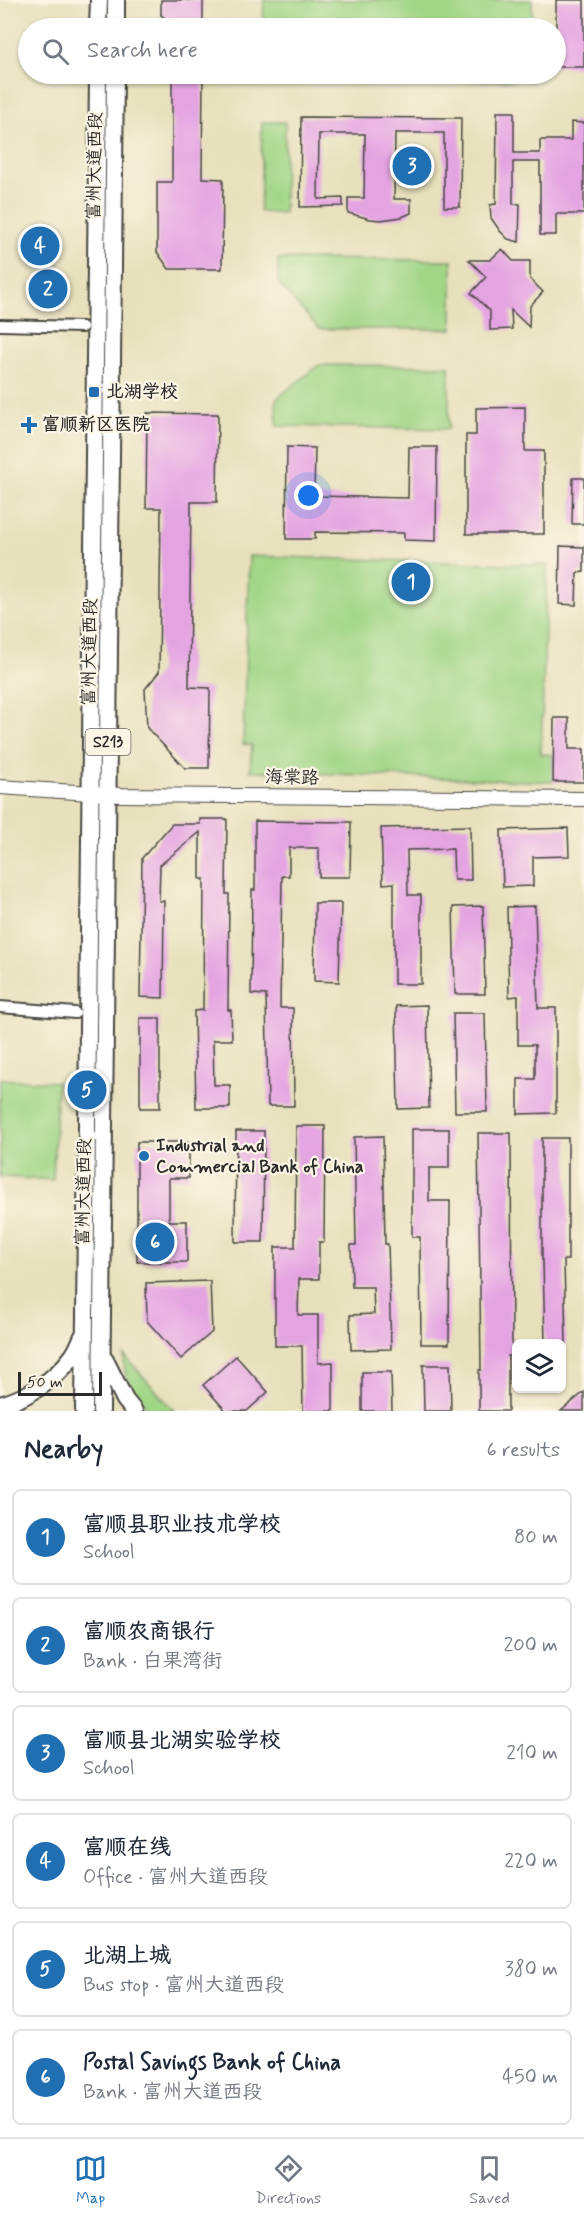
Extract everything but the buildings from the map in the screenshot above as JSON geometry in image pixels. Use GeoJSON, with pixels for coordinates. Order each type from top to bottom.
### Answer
{"type":"FeatureCollection","features":[{"type":"Feature","properties":{"kind":"main road"},"geometry":{"type":"LineString","coordinates":[[98,18],[99,0]]}},
{"type":"Feature","properties":{"kind":"main road"},"geometry":{"type":"LineString","coordinates":[[116,0],[116,18]]}},
{"type":"Feature","properties":{"kind":"main road","name":"富州大道西段"},"geometry":{"type":"LineString","coordinates":[[84,1411],[98,84]]}},
{"type":"Feature","properties":{"kind":"main road","name":"富州大道西段"},"geometry":{"type":"LineString","coordinates":[[101,1411],[115,84]]}},
{"type":"Feature","properties":{"kind":"main road"},"geometry":{"type":"LineString","coordinates":[[0,1405],[39,1388],[56,1374],[72,1357],[85,1332]]}},
{"type":"Feature","properties":{"kind":"main road"},"geometry":{"type":"LineString","coordinates":[[102,1354],[125,1400],[134,1411]]}},
{"type":"Feature","properties":{"kind":"street"},"geometry":{"type":"LineString","coordinates":[[0,325],[82,327]]}},
{"type":"Feature","properties":{"kind":"street","name":"海棠路"},"geometry":{"type":"LineString","coordinates":[[0,788],[108,794],[584,799]]}},
{"type":"Feature","properties":{"kind":"street"},"geometry":{"type":"LineString","coordinates":[[0,1007],[75,1013]]}},
{"type":"Feature","properties":{"kind":"green space"},"geometry":{"type":"Polygon","coordinates":[[[264,0],[532,0],[532,18],[263,18],[264,0]]]}},
{"type":"Feature","properties":{"kind":"green space"},"geometry":{"type":"Polygon","coordinates":[[[262,122],[285,122],[284,213],[260,212],[262,122]]]}},
{"type":"Feature","properties":{"kind":"green space"},"geometry":{"type":"Polygon","coordinates":[[[278,259],[452,260],[452,329],[319,329],[278,283],[278,259]]]}},
{"type":"Feature","properties":{"kind":"green space"},"geometry":{"type":"Polygon","coordinates":[[[319,365],[449,366],[449,429],[277,426],[276,399],[319,365]]]}},
{"type":"Feature","properties":{"kind":"green space"},"geometry":{"type":"Polygon","coordinates":[[[249,556],[547,565],[541,754],[553,755],[553,782],[250,771],[252,745],[243,744],[249,556]]]}},
{"type":"Feature","properties":{"kind":"green space"},"geometry":{"type":"Polygon","coordinates":[[[0,1079],[57,1082],[53,1180],[0,1177],[0,1079]]]}},
{"type":"Feature","properties":{"kind":"green space"},"geometry":{"type":"Polygon","coordinates":[[[124,1355],[174,1411],[148,1410],[127,1379],[124,1355]]]}},
{"type":"Feature","properties":{"kind":"place","name":"富顺县北湖实验学校"},"geometry":{"type":"Point","coordinates":[412,166]}},
{"type":"Feature","properties":{"kind":"place","name":"富顺在线"},"geometry":{"type":"Point","coordinates":[40,246]}},
{"type":"Feature","properties":{"kind":"place","name":"富顺农商银行"},"geometry":{"type":"Point","coordinates":[48,289]}},
{"type":"Feature","properties":{"kind":"place","name":"北湖学校"},"geometry":{"type":"Point","coordinates":[94,392]}},
{"type":"Feature","properties":{"kind":"place","name":"富顺新区医院"},"geometry":{"type":"Point","coordinates":[29,425]}},
{"type":"Feature","properties":{"kind":"place","name":"富顺县职业技术学校"},"geometry":{"type":"Point","coordinates":[411,582]}},
{"type":"Feature","properties":{"kind":"place","name":"北湖上城"},"geometry":{"type":"Point","coordinates":[87,1090]}},
{"type":"Feature","properties":{"kind":"place","name":"Industrial and Commercial Bank of China"},"geometry":{"type":"Point","coordinates":[144,1156]}},
{"type":"Feature","properties":{"kind":"place","name":"Postal Savings Bank of China"},"geometry":{"type":"Point","coordinates":[155,1242]}}]}
